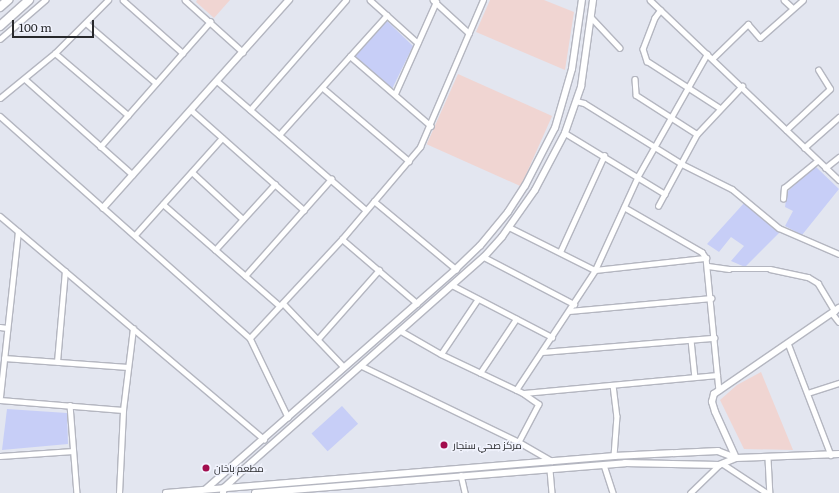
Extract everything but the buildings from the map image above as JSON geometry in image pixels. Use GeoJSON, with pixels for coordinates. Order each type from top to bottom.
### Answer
{"type":"FeatureCollection","features":[{"type":"Feature","properties":{"kind":"highway"},"geometry":{"type":"LineString","coordinates":[[0,7],[8,0]]}},
{"type":"Feature","properties":{"kind":"highway"},"geometry":{"type":"LineString","coordinates":[[0,26],[30,0]]}},
{"type":"Feature","properties":{"kind":"street"},"geometry":{"type":"LineString","coordinates":[[0,39],[45,0]]}},
{"type":"Feature","properties":{"kind":"street"},"geometry":{"type":"LineString","coordinates":[[0,98],[55,53],[108,0]]}},
{"type":"Feature","properties":{"kind":"street"},"geometry":{"type":"LineString","coordinates":[[123,0],[183,53]]}},
{"type":"Feature","properties":{"kind":"street"},"geometry":{"type":"LineString","coordinates":[[104,208],[289,0]]}},
{"type":"Feature","properties":{"kind":"street"},"geometry":{"type":"LineString","coordinates":[[370,0],[418,43]]}},
{"type":"Feature","properties":{"kind":"street"},"geometry":{"type":"LineString","coordinates":[[250,338],[342,239],[422,145],[484,0]]}},
{"type":"Feature","properties":{"kind":"street"},"geometry":{"type":"LineString","coordinates":[[206,489],[456,269],[480,246],[526,186],[555,128],[565,98],[578,39],[582,0]]}},
{"type":"Feature","properties":{"kind":"street"},"geometry":{"type":"LineString","coordinates":[[223,491],[244,470],[484,257],[509,227],[535,190],[564,133],[576,101],[582,79],[593,0]]}},
{"type":"Feature","properties":{"kind":"street"},"geometry":{"type":"LineString","coordinates":[[650,0],[742,86],[817,161],[839,180]]}},
{"type":"Feature","properties":{"kind":"street"},"geometry":{"type":"LineString","coordinates":[[784,0],[793,8]]}},
{"type":"Feature","properties":{"kind":"street"},"geometry":{"type":"LineString","coordinates":[[712,59],[748,24],[760,38],[803,0]]}},
{"type":"Feature","properties":{"kind":"street"},"geometry":{"type":"LineString","coordinates":[[188,1],[243,52]]}},
{"type":"Feature","properties":{"kind":"street"},"geometry":{"type":"LineString","coordinates":[[250,110],[344,1]]}},
{"type":"Feature","properties":{"kind":"street"},"geometry":{"type":"LineString","coordinates":[[396,94],[434,1],[469,33]]}},
{"type":"Feature","properties":{"kind":"street"},"geometry":{"type":"LineString","coordinates":[[661,10],[655,18],[643,49],[648,61],[689,86],[720,108]]}},
{"type":"Feature","properties":{"kind":"street"},"geometry":{"type":"LineString","coordinates":[[280,135],[387,15]]}},
{"type":"Feature","properties":{"kind":"street"},"geometry":{"type":"LineString","coordinates":[[591,17],[620,48]]}},
{"type":"Feature","properties":{"kind":"street"},"geometry":{"type":"LineString","coordinates":[[100,147],[210,22]]}},
{"type":"Feature","properties":{"kind":"street"},"geometry":{"type":"LineString","coordinates":[[86,23],[156,83]]}},
{"type":"Feature","properties":{"kind":"street"},"geometry":{"type":"LineString","coordinates":[[55,53],[128,115]]}},
{"type":"Feature","properties":{"kind":"street"},"geometry":{"type":"LineString","coordinates":[[516,390],[595,270],[638,176],[707,54]]}},
{"type":"Feature","properties":{"kind":"street"},"geometry":{"type":"LineString","coordinates":[[350,56],[396,94],[431,126]]}},
{"type":"Feature","properties":{"kind":"street"},"geometry":{"type":"LineString","coordinates":[[786,130],[830,89],[818,70]]}},
{"type":"Feature","properties":{"kind":"street"},"geometry":{"type":"LineString","coordinates":[[24,79],[133,175]]}},
{"type":"Feature","properties":{"kind":"street"},"geometry":{"type":"LineString","coordinates":[[635,79],[636,95],[698,134]]}},
{"type":"Feature","properties":{"kind":"street"},"geometry":{"type":"LineString","coordinates":[[217,81],[366,210]]}},
{"type":"Feature","properties":{"kind":"street"},"geometry":{"type":"LineString","coordinates":[[658,206],[698,134],[720,108],[742,86]]}},
{"type":"Feature","properties":{"kind":"street"},"geometry":{"type":"LineString","coordinates":[[323,88],[409,161]]}},
{"type":"Feature","properties":{"kind":"street"},"geometry":{"type":"LineString","coordinates":[[565,98],[584,103],[682,164],[732,189],[779,228],[839,254]]}},
{"type":"Feature","properties":{"kind":"street"},"geometry":{"type":"LineString","coordinates":[[191,110],[304,210]]}},
{"type":"Feature","properties":{"kind":"street"},"geometry":{"type":"LineString","coordinates":[[0,116],[250,338],[288,417]]}},
{"type":"Feature","properties":{"kind":"street"},"geometry":{"type":"LineString","coordinates":[[804,148],[839,117]]}},
{"type":"Feature","properties":{"kind":"street"},"geometry":{"type":"LineString","coordinates":[[564,133],[638,176],[665,194]]}},
{"type":"Feature","properties":{"kind":"street"},"geometry":{"type":"LineString","coordinates":[[135,235],[222,138]]}},
{"type":"Feature","properties":{"kind":"street"},"geometry":{"type":"LineString","coordinates":[[560,252],[604,156]]}},
{"type":"Feature","properties":{"kind":"street"},"geometry":{"type":"LineString","coordinates":[[826,168],[839,157]]}},
{"type":"Feature","properties":{"kind":"street"},"geometry":{"type":"LineString","coordinates":[[783,200],[784,188],[817,161]]}},
{"type":"Feature","properties":{"kind":"street"},"geometry":{"type":"LineString","coordinates":[[192,172],[243,219]]}},
{"type":"Feature","properties":{"kind":"street"},"geometry":{"type":"LineString","coordinates":[[245,276],[331,180]]}},
{"type":"Feature","properties":{"kind":"street"},"geometry":{"type":"LineString","coordinates":[[215,250],[275,184]]}},
{"type":"Feature","properties":{"kind":"street"},"geometry":{"type":"LineString","coordinates":[[374,201],[456,269]]}},
{"type":"Feature","properties":{"kind":"street"},"geometry":{"type":"LineString","coordinates":[[163,204],[245,276],[282,304],[318,338],[344,367]]}},
{"type":"Feature","properties":{"kind":"street"},"geometry":{"type":"LineString","coordinates":[[624,207],[702,252],[706,258],[708,266],[719,390]]}},
{"type":"Feature","properties":{"kind":"street"},"geometry":{"type":"LineString","coordinates":[[0,216],[264,439]]}},
{"type":"Feature","properties":{"kind":"street"},"geometry":{"type":"LineString","coordinates":[[509,227],[595,270],[706,258]]}},
{"type":"Feature","properties":{"kind":"street"},"geometry":{"type":"LineString","coordinates":[[0,397],[18,232]]}},
{"type":"Feature","properties":{"kind":"street"},"geometry":{"type":"LineString","coordinates":[[342,239],[417,303]]}},
{"type":"Feature","properties":{"kind":"street"},"geometry":{"type":"LineString","coordinates":[[484,257],[574,304]]}},
{"type":"Feature","properties":{"kind":"street"},"geometry":{"type":"LineString","coordinates":[[708,266],[729,269],[770,269],[812,278],[818,283],[836,311],[839,322]]}},
{"type":"Feature","properties":{"kind":"street"},"geometry":{"type":"LineString","coordinates":[[318,338],[379,270]]}},
{"type":"Feature","properties":{"kind":"street"},"geometry":{"type":"LineString","coordinates":[[57,362],[65,271]]}},
{"type":"Feature","properties":{"kind":"street"},"geometry":{"type":"LineString","coordinates":[[452,285],[552,337]]}},
{"type":"Feature","properties":{"kind":"street"},"geometry":{"type":"LineString","coordinates":[[569,311],[711,298]]}},
{"type":"Feature","properties":{"kind":"street"},"geometry":{"type":"LineString","coordinates":[[441,354],[478,299]]}},
{"type":"Feature","properties":{"kind":"street"},"geometry":{"type":"LineString","coordinates":[[736,458],[713,405],[713,396],[719,390],[836,311]]}},
{"type":"Feature","properties":{"kind":"street"},"geometry":{"type":"LineString","coordinates":[[480,373],[516,319]]}},
{"type":"Feature","properties":{"kind":"street"},"geometry":{"type":"LineString","coordinates":[[0,327],[7,328]]}},
{"type":"Feature","properties":{"kind":"street"},"geometry":{"type":"LineString","coordinates":[[120,493],[123,410],[134,329]]}},
{"type":"Feature","properties":{"kind":"street"},"geometry":{"type":"LineString","coordinates":[[401,331],[441,354],[523,393],[539,404],[518,442]]}},
{"type":"Feature","properties":{"kind":"street"},"geometry":{"type":"LineString","coordinates":[[542,352],[714,338]]}},
{"type":"Feature","properties":{"kind":"street"},"geometry":{"type":"LineString","coordinates":[[691,340],[695,377]]}},
{"type":"Feature","properties":{"kind":"street"},"geometry":{"type":"LineString","coordinates":[[788,343],[831,455]]}},
{"type":"Feature","properties":{"kind":"street"},"geometry":{"type":"LineString","coordinates":[[4,358],[128,366]]}},
{"type":"Feature","properties":{"kind":"street"},"geometry":{"type":"LineString","coordinates":[[362,366],[518,442],[552,461]]}},
{"type":"Feature","properties":{"kind":"street"},"geometry":{"type":"LineString","coordinates":[[523,393],[717,375]]}},
{"type":"Feature","properties":{"kind":"street"},"geometry":{"type":"LineString","coordinates":[[808,393],[839,383]]}},
{"type":"Feature","properties":{"kind":"street"},"geometry":{"type":"LineString","coordinates":[[613,385],[617,416],[614,456]]}},
{"type":"Feature","properties":{"kind":"street"},"geometry":{"type":"LineString","coordinates":[[0,400],[123,410]]}},
{"type":"Feature","properties":{"kind":"street"},"geometry":{"type":"LineString","coordinates":[[70,405],[78,493]]}},
{"type":"Feature","properties":{"kind":"street"},"geometry":{"type":"LineString","coordinates":[[0,456],[73,451]]}},
{"type":"Feature","properties":{"kind":"street"},"geometry":{"type":"LineString","coordinates":[[166,493],[206,489],[223,491],[614,456],[722,451],[736,458]]}},
{"type":"Feature","properties":{"kind":"street"},"geometry":{"type":"LineString","coordinates":[[693,492],[727,457],[722,451]]}},
{"type":"Feature","properties":{"kind":"street"},"geometry":{"type":"LineString","coordinates":[[255,493],[291,492],[326,487],[460,475],[550,470],[604,465],[721,464],[736,458],[768,458],[839,454]]}},
{"type":"Feature","properties":{"kind":"street"},"geometry":{"type":"LineString","coordinates":[[768,458],[770,493]]}},
{"type":"Feature","properties":{"kind":"street"},"geometry":{"type":"LineString","coordinates":[[237,463],[244,470]]}},
{"type":"Feature","properties":{"kind":"street"},"geometry":{"type":"LineString","coordinates":[[721,464],[767,493]]}},
{"type":"Feature","properties":{"kind":"street"},"geometry":{"type":"LineString","coordinates":[[604,465],[613,493]]}},
{"type":"Feature","properties":{"kind":"street"},"geometry":{"type":"LineString","coordinates":[[550,470],[552,493]]}},
{"type":"Feature","properties":{"kind":"street"},"geometry":{"type":"LineString","coordinates":[[460,475],[465,493]]}},
{"type":"Feature","properties":{"kind":"street"},"geometry":{"type":"LineString","coordinates":[[326,487],[330,493]]}},
{"type":"Feature","properties":{"kind":"shaded area"},"geometry":{"type":"Polygon","coordinates":[[[197,0],[230,0],[214,18],[196,2],[197,0]]]}},
{"type":"Feature","properties":{"kind":"shaded area"},"geometry":{"type":"Polygon","coordinates":[[[490,0],[544,0],[574,12],[565,70],[476,32],[490,0]]]}},
{"type":"Feature","properties":{"kind":"shaded area"},"geometry":{"type":"Polygon","coordinates":[[[387,21],[413,46],[392,89],[355,56],[387,21]]]}},
{"type":"Feature","properties":{"kind":"shaded area"},"geometry":{"type":"Polygon","coordinates":[[[458,74],[552,116],[521,186],[427,144],[458,74]]]}},
{"type":"Feature","properties":{"kind":"shaded area"},"geometry":{"type":"Polygon","coordinates":[[[815,166],[839,189],[802,235],[785,226],[793,211],[785,207],[787,192],[815,166]]]}},
{"type":"Feature","properties":{"kind":"shaded area"},"geometry":{"type":"Polygon","coordinates":[[[745,202],[780,232],[745,267],[731,261],[744,246],[731,237],[719,252],[707,244],[745,202]]]}},
{"type":"Feature","properties":{"kind":"shaded area"},"geometry":{"type":"Polygon","coordinates":[[[761,372],[793,450],[744,449],[720,400],[737,385],[761,372]]]}},
{"type":"Feature","properties":{"kind":"shaded area"},"geometry":{"type":"Polygon","coordinates":[[[342,406],[358,424],[328,451],[312,433],[342,406]]]}},
{"type":"Feature","properties":{"kind":"shaded area"},"geometry":{"type":"Polygon","coordinates":[[[7,409],[67,413],[68,444],[2,450],[7,409]]]}},
{"type":"Feature","properties":{"kind":"place","name":"مركز صحي سنجار"},"geometry":{"type":"Point","coordinates":[444,445]}},
{"type":"Feature","properties":{"kind":"place","name":"مطعم باخان"},"geometry":{"type":"Point","coordinates":[206,468]}}]}
